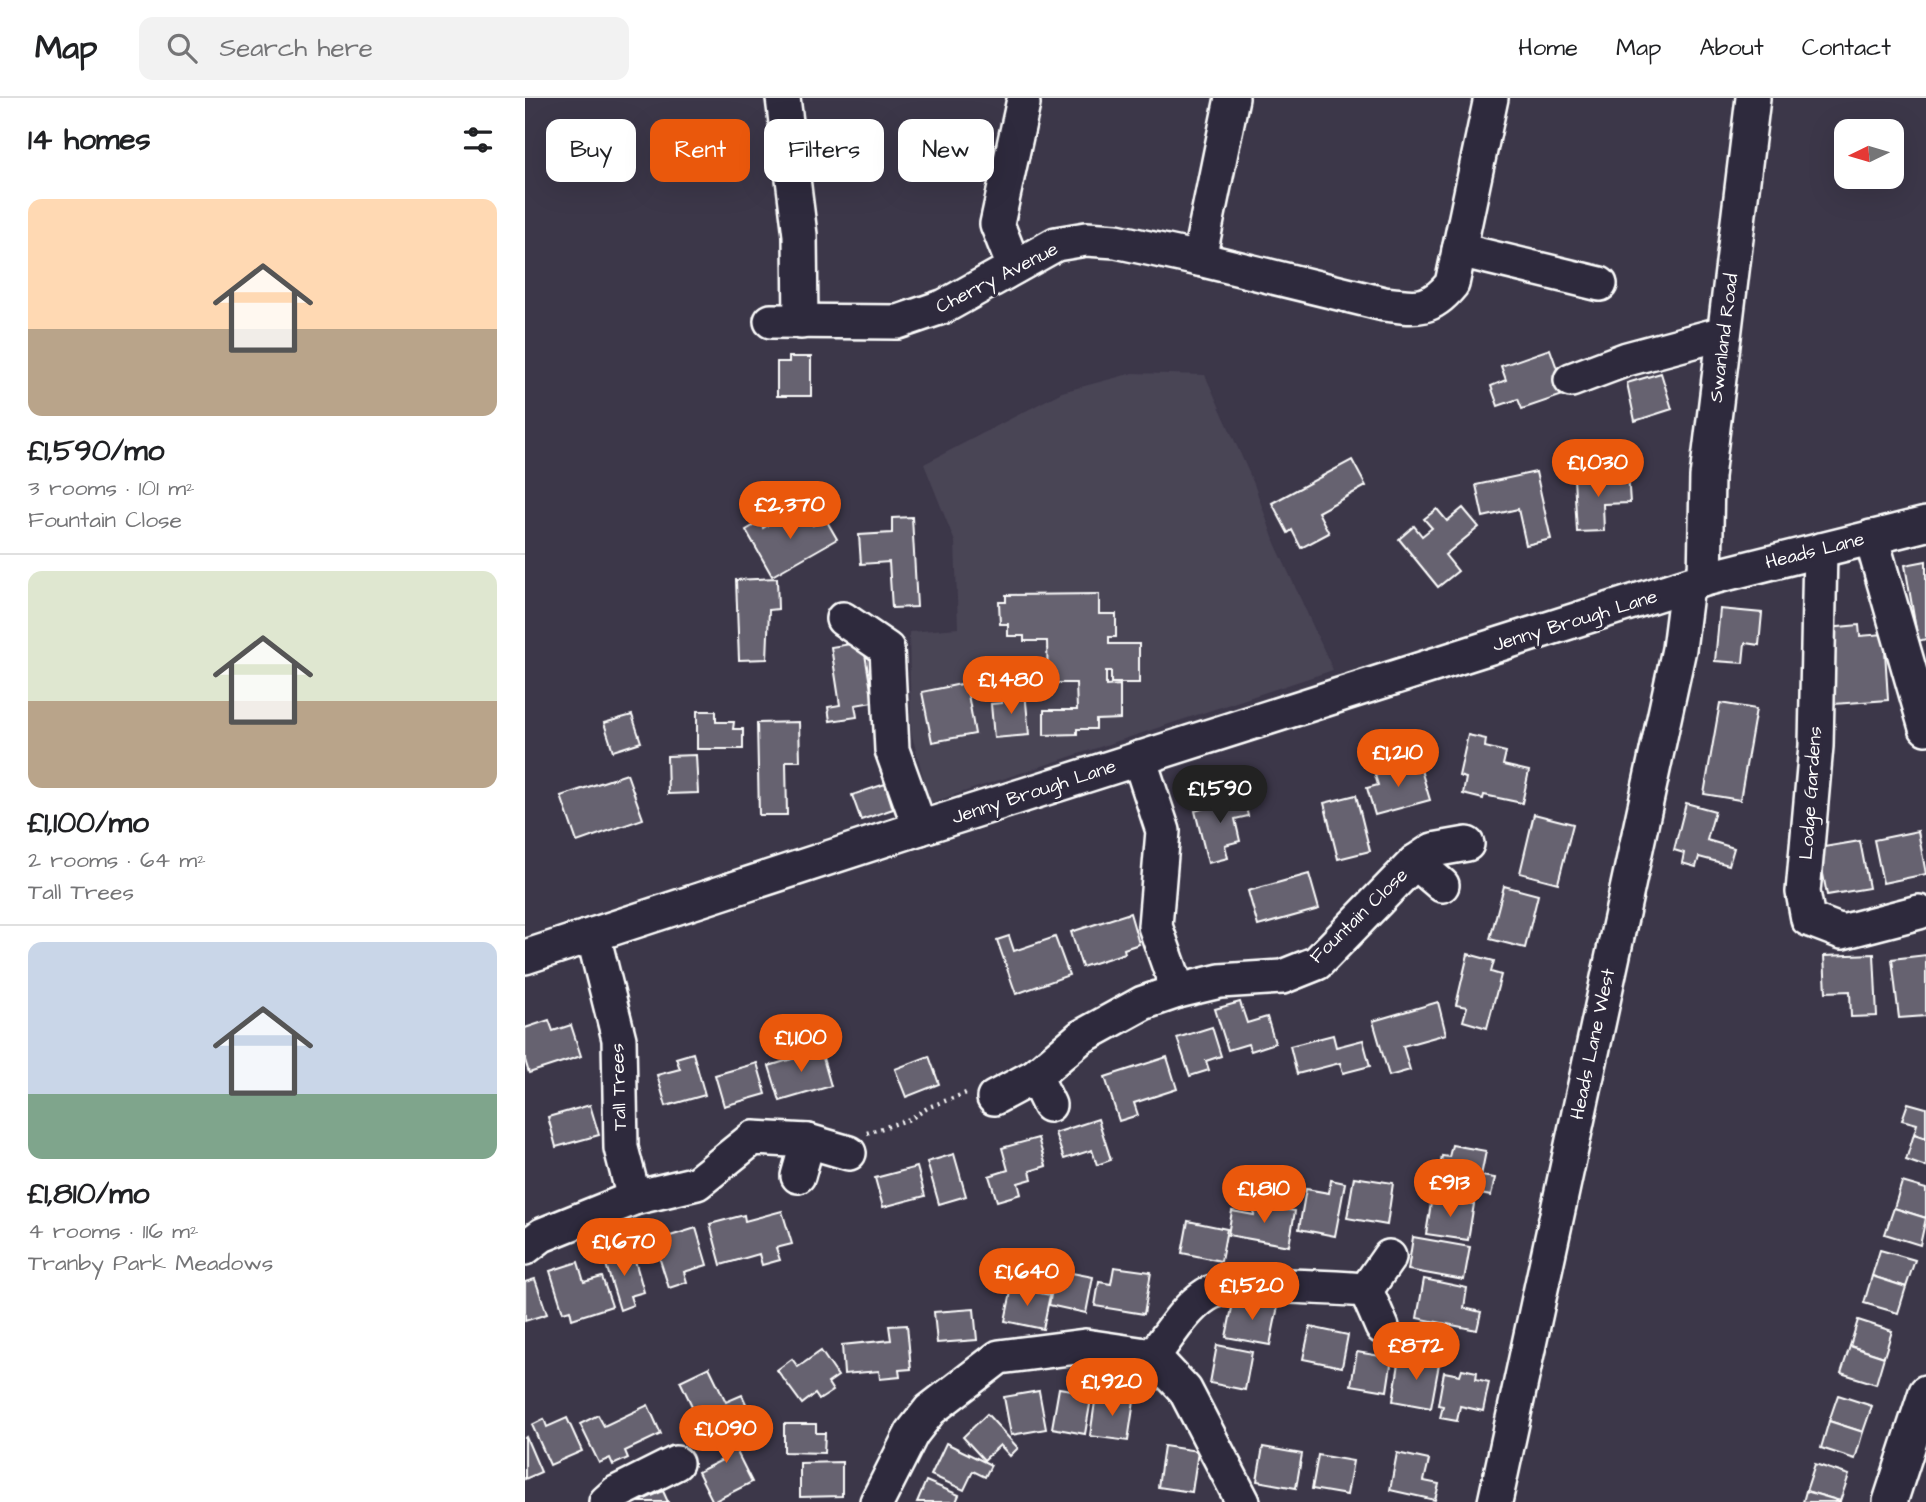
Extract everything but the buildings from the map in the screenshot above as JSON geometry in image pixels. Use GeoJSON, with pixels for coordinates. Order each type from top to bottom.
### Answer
{"type":"FeatureCollection","features":[{"type":"Feature","properties":{"kind":"street","name":"Cherry Avenue"},"geometry":{"type":"LineString","coordinates":[[783,98],[800,235],[786,322],[898,322],[945,306],[1056,244],[1086,239],[1116,241],[1199,259],[1384,304],[1415,308],[1438,302],[1452,284],[1491,98]]}},
{"type":"Feature","properties":{"kind":"street"},"geometry":{"type":"LineString","coordinates":[[1199,259],[1232,98]]}},
{"type":"Feature","properties":{"kind":"street","name":"Swanland Road"},"geometry":{"type":"LineString","coordinates":[[1696,582],[1753,98]]}},
{"type":"Feature","properties":{"kind":"street"},"geometry":{"type":"LineString","coordinates":[[1014,267],[997,224],[1023,104]]}},
{"type":"Feature","properties":{"kind":"street"},"geometry":{"type":"LineString","coordinates":[[1459,250],[1600,284]]}},
{"type":"Feature","properties":{"kind":"street"},"geometry":{"type":"LineString","coordinates":[[1571,380],[1627,359],[1724,333]]}},
{"type":"Feature","properties":{"kind":"street","name":"Heads Lane"},"geometry":{"type":"LineString","coordinates":[[1696,582],[1926,524]]}},
{"type":"Feature","properties":{"kind":"street"},"geometry":{"type":"LineString","coordinates":[[1871,537],[1926,728]]}},
{"type":"Feature","properties":{"kind":"street","name":"Lodge Gardens"},"geometry":{"type":"LineString","coordinates":[[1820,550],[1817,746],[1803,892],[1808,919],[1842,932],[1919,912]]}},
{"type":"Feature","properties":{"kind":"street","name":"Jenny Brough Lane"},"geometry":{"type":"LineString","coordinates":[[525,957],[920,828],[1696,582]]}},
{"type":"Feature","properties":{"kind":"street","name":"Heads Lane West"},"geometry":{"type":"LineString","coordinates":[[1495,1502],[1679,649],[1696,582]]}},
{"type":"Feature","properties":{"kind":"street"},"geometry":{"type":"LineString","coordinates":[[842,619],[887,649],[892,750],[920,828]]}},
{"type":"Feature","properties":{"kind":"street"},"geometry":{"type":"LineString","coordinates":[[1139,758],[1163,831],[1155,926],[1178,990]]}},
{"type":"Feature","properties":{"kind":"street","name":"Fountain Close"},"geometry":{"type":"LineString","coordinates":[[994,1098],[1042,1091],[1081,1037],[1143,1003],[1178,990],[1220,981],[1282,977],[1317,963],[1415,862],[1433,850],[1467,844]]}},
{"type":"Feature","properties":{"kind":"street","name":"Fountain Close"},"geometry":{"type":"LineString","coordinates":[[1415,862],[1442,885]]}},
{"type":"Feature","properties":{"kind":"street","name":"Tall Trees"},"geometry":{"type":"LineString","coordinates":[[593,935],[619,1039],[621,1148],[634,1198]]}},
{"type":"Feature","properties":{"kind":"street"},"geometry":{"type":"LineString","coordinates":[[525,1248],[542,1235],[634,1198],[697,1183],[753,1138],[808,1141],[849,1153]]}},
{"type":"Feature","properties":{"kind":"street"},"geometry":{"type":"LineString","coordinates":[[798,1176],[808,1141]]}},
{"type":"Feature","properties":{"kind":"street"},"geometry":{"type":"LineString","coordinates":[[1366,1290],[1389,1257]]}},
{"type":"Feature","properties":{"kind":"street"},"geometry":{"type":"LineString","coordinates":[[1153,1356],[1189,1310],[1208,1293],[1259,1286],[1366,1290]]}},
{"type":"Feature","properties":{"kind":"street"},"geometry":{"type":"LineString","coordinates":[[1366,1290],[1382,1327]]}},
{"type":"Feature","properties":{"kind":"street"},"geometry":{"type":"LineString","coordinates":[[877,1502],[912,1433],[930,1409],[999,1357],[1085,1346],[1153,1356],[1185,1390],[1243,1502]]}},
{"type":"Feature","properties":{"kind":"street"},"geometry":{"type":"LineString","coordinates":[[1890,1502],[1926,1392]]}},
{"type":"Feature","properties":{"kind":"street"},"geometry":{"type":"LineString","coordinates":[[591,1501],[616,1493],[676,1462]]}},
{"type":"Feature","properties":{"kind":"path"},"geometry":{"type":"LineString","coordinates":[[849,1153],[868,1133],[910,1119],[929,1107],[979,1088],[994,1098]]}},
{"type":"Feature","properties":{"kind":"shaded area"},"geometry":{"type":"Polygon","coordinates":[[[1133,373],[1205,375],[1254,484],[1275,543],[1333,670],[930,803],[911,732],[909,632],[958,628],[955,542],[924,464],[1062,392],[1133,373]]]}}]}
